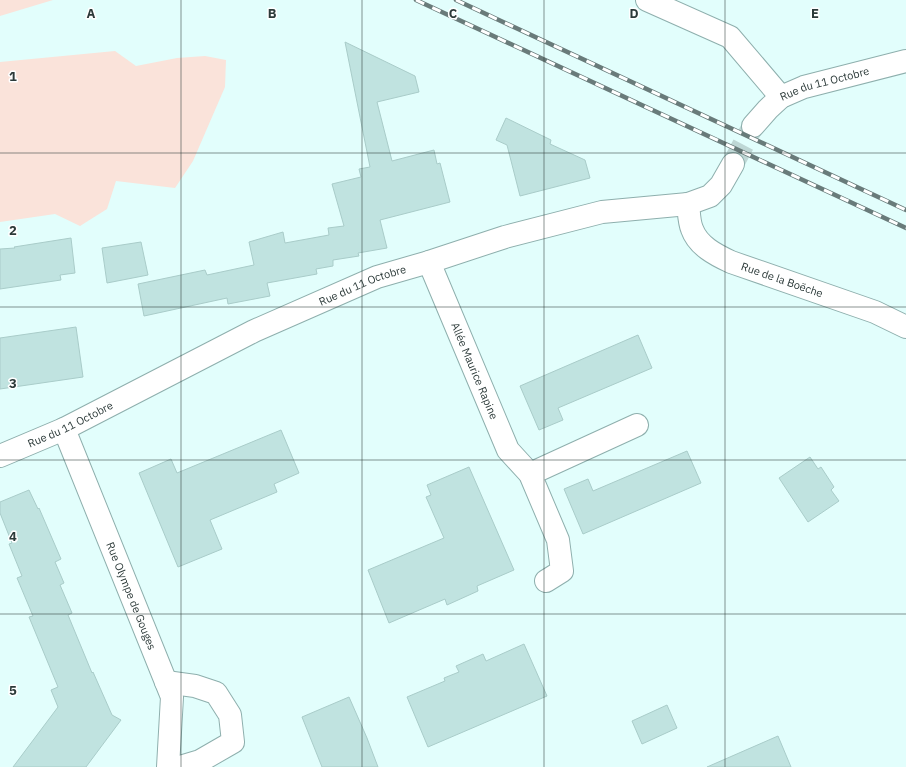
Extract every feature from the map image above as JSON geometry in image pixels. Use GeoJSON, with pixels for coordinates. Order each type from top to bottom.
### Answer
{"type":"FeatureCollection","features":[{"type":"Feature","properties":{"kind":"street"},"geometry":{"type":"LineString","coordinates":[[647,0],[730,37],[781,97]]}},
{"type":"Feature","properties":{"kind":"street","name":"Rue du 11 Octobre"},"geometry":{"type":"LineString","coordinates":[[753,126],[781,97],[804,87],[906,61]]}},
{"type":"Feature","properties":{"kind":"street","name":"Rue du 11 Octobre"},"geometry":{"type":"LineString","coordinates":[[0,456],[64,429],[254,331],[377,278],[505,237],[602,212],[688,204],[710,196],[721,185],[734,164]]}},
{"type":"Feature","properties":{"kind":"street","name":"Rue de la Boëche"},"geometry":{"type":"LineString","coordinates":[[688,204],[692,230],[703,245],[716,255],[730,262],[875,312],[906,327]]}},
{"type":"Feature","properties":{"kind":"street","name":"Allée Maurice Rapine"},"geometry":{"type":"LineString","coordinates":[[429,262],[508,450],[530,474],[558,540],[562,571],[546,581]]}},
{"type":"Feature","properties":{"kind":"street"},"geometry":{"type":"LineString","coordinates":[[530,474],[637,425]]}},
{"type":"Feature","properties":{"kind":"street","name":"Rue Olympe de Gouges"},"geometry":{"type":"LineString","coordinates":[[64,429],[172,697],[168,767]]}},
{"type":"Feature","properties":{"kind":"street"},"geometry":{"type":"LineString","coordinates":[[166,682],[195,686],[216,693],[230,715],[233,742],[218,759],[200,761],[180,767]]}},
{"type":"Feature","properties":{"kind":"shaded area"},"geometry":{"type":"Polygon","coordinates":[[[0,0],[53,0],[0,16],[0,0]]]}},
{"type":"Feature","properties":{"kind":"shaded area"},"geometry":{"type":"Polygon","coordinates":[[[115,51],[136,66],[177,58],[205,56],[226,60],[225,87],[193,161],[175,188],[116,181],[107,209],[80,226],[55,214],[0,222],[0,62],[115,51]]]}},
{"type":"Feature","properties":{"kind":"building"},"geometry":{"type":"Polygon","coordinates":[[[345,42],[415,76],[419,92],[377,102],[392,161],[434,150],[437,164],[440,163],[450,202],[380,220],[387,248],[358,253],[359,256],[333,260],[333,266],[316,269],[317,274],[267,283],[270,296],[228,304],[227,298],[144,316],[138,284],[205,270],[207,275],[254,265],[249,242],[283,232],[285,243],[329,235],[328,228],[344,226],[332,184],[361,177],[359,169],[370,167],[345,42]]]}},
{"type":"Feature","properties":{"kind":"building"},"geometry":{"type":"Polygon","coordinates":[[[506,118],[551,140],[550,144],[585,160],[590,178],[520,196],[507,145],[496,140],[506,118]]]}},
{"type":"Feature","properties":{"kind":"building"},"geometry":{"type":"Polygon","coordinates":[[[71,238],[75,273],[60,275],[61,280],[0,289],[0,249],[15,248],[14,247],[71,238]]]}},
{"type":"Feature","properties":{"kind":"building"},"geometry":{"type":"Polygon","coordinates":[[[141,242],[148,275],[107,283],[102,248],[141,242]]]}},
{"type":"Feature","properties":{"kind":"building"},"geometry":{"type":"Polygon","coordinates":[[[76,327],[83,377],[0,389],[0,338],[76,327]]]}},
{"type":"Feature","properties":{"kind":"building"},"geometry":{"type":"Polygon","coordinates":[[[638,335],[652,368],[558,408],[563,420],[539,430],[520,386],[638,335]]]}},
{"type":"Feature","properties":{"kind":"building"},"geometry":{"type":"Polygon","coordinates":[[[281,430],[299,473],[274,484],[277,492],[210,520],[222,549],[178,567],[139,473],[171,459],[177,473],[281,430]]]}},
{"type":"Feature","properties":{"kind":"building"},"geometry":{"type":"Polygon","coordinates":[[[687,451],[701,483],[583,534],[564,489],[588,479],[593,491],[687,451]]]}},
{"type":"Feature","properties":{"kind":"building"},"geometry":{"type":"Polygon","coordinates":[[[810,457],[818,469],[821,467],[834,487],[831,490],[839,501],[808,522],[779,478],[810,457]]]}},
{"type":"Feature","properties":{"kind":"building"},"geometry":{"type":"Polygon","coordinates":[[[469,467],[514,570],[477,586],[478,591],[447,605],[445,599],[389,623],[368,570],[444,538],[426,497],[431,495],[427,485],[469,467]]]}},
{"type":"Feature","properties":{"kind":"building"},"geometry":{"type":"Polygon","coordinates":[[[29,490],[38,509],[39,508],[61,559],[55,562],[64,583],[60,585],[72,613],[68,615],[92,673],[93,672],[112,715],[121,720],[86,767],[13,767],[58,707],[51,690],[58,687],[29,617],[33,616],[17,578],[22,576],[9,544],[12,543],[0,513],[0,502],[29,490]]]}},
{"type":"Feature","properties":{"kind":"building"},"geometry":{"type":"Polygon","coordinates":[[[524,644],[547,696],[428,747],[407,697],[445,681],[444,678],[459,672],[456,666],[483,654],[486,661],[524,644]]]}},
{"type":"Feature","properties":{"kind":"building"},"geometry":{"type":"Polygon","coordinates":[[[349,697],[378,767],[322,767],[302,717],[349,697]]]}},
{"type":"Feature","properties":{"kind":"building"},"geometry":{"type":"Polygon","coordinates":[[[667,705],[677,728],[642,744],[632,721],[667,705]]]}},
{"type":"Feature","properties":{"kind":"building"},"geometry":{"type":"Polygon","coordinates":[[[778,736],[791,767],[707,767],[778,736]]]}},
{"type":"Feature","properties":{"kind":"tunnel"},"geometry":{"type":"LineString","coordinates":[[733,164],[753,126]]}},
{"type":"Feature","properties":{"kind":"railway"},"geometry":{"type":"LineString","coordinates":[[416,0],[906,228]]}},
{"type":"Feature","properties":{"kind":"railway"},"geometry":{"type":"LineString","coordinates":[[456,0],[906,210]]}}]}
